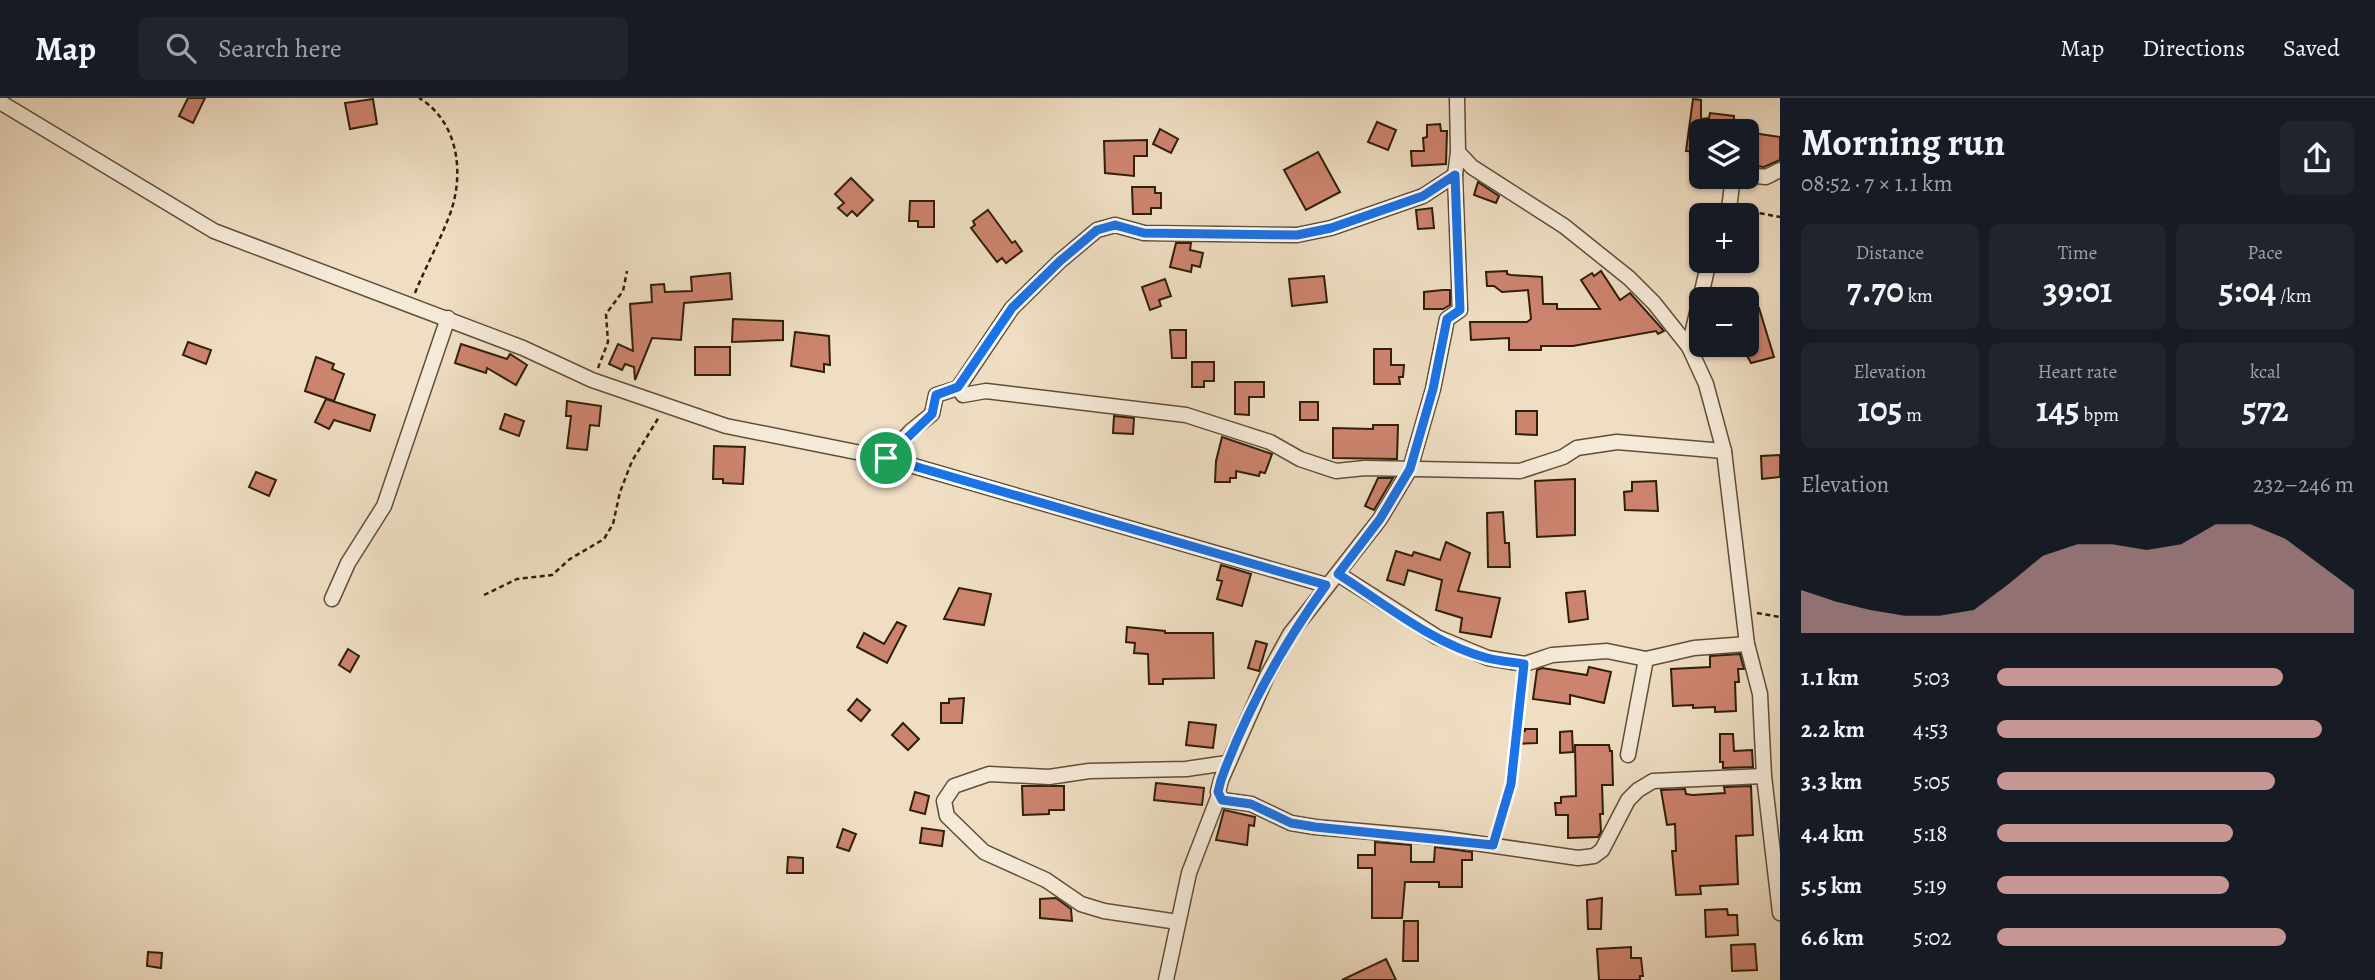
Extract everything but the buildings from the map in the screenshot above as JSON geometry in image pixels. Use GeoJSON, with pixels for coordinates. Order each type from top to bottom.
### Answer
{"type":"FeatureCollection","features":[{"type":"Feature","properties":{"kind":"street"},"geometry":{"type":"LineString","coordinates":[[1166,980],[1197,847],[1211,821],[1227,763],[1266,676],[1290,634],[1380,519],[1410,469],[1436,378],[1447,319],[1460,310],[1455,175],[1458,152],[1457,98]]}},
{"type":"Feature","properties":{"kind":"street"},"geometry":{"type":"LineString","coordinates":[[0,102],[214,231],[411,303],[523,348],[592,380],[726,426],[886,458],[1326,585]]}},
{"type":"Feature","properties":{"kind":"street"},"geometry":{"type":"LineString","coordinates":[[1458,152],[1472,167],[1564,226],[1629,278],[1654,303],[1689,347]]}},
{"type":"Feature","properties":{"kind":"street"},"geometry":{"type":"LineString","coordinates":[[1759,176],[1766,177],[1780,170]]}},
{"type":"Feature","properties":{"kind":"street"},"geometry":{"type":"LineString","coordinates":[[886,458],[932,414],[936,395],[958,387],[1012,308],[1060,261],[1097,230],[1115,225],[1158,234],[1306,234],[1423,196],[1455,175]]}},
{"type":"Feature","properties":{"kind":"street"},"geometry":{"type":"LineString","coordinates":[[332,599],[348,563],[384,506],[448,318]]}},
{"type":"Feature","properties":{"kind":"street"},"geometry":{"type":"LineString","coordinates":[[1694,357],[1706,384],[1724,451],[1747,644],[1760,694],[1764,776],[1776,828],[1773,867],[1780,913]]}},
{"type":"Feature","properties":{"kind":"street"},"geometry":{"type":"LineString","coordinates":[[958,387],[964,395],[986,391],[1186,415],[1270,442],[1300,459],[1336,471],[1366,468],[1520,471],[1563,457],[1577,447],[1617,442],[1724,451]]}},
{"type":"Feature","properties":{"kind":"street"},"geometry":{"type":"LineString","coordinates":[[1338,574],[1456,647],[1488,658],[1524,664],[1552,655],[1607,651],[1646,659],[1694,648],[1747,644]]}},
{"type":"Feature","properties":{"kind":"street"},"geometry":{"type":"LineString","coordinates":[[1628,755],[1646,659]]}},
{"type":"Feature","properties":{"kind":"street"},"geometry":{"type":"LineString","coordinates":[[1178,922],[1104,911],[1081,904],[1046,880],[984,852],[947,816],[944,801],[954,786],[989,774],[1049,777],[1089,771],[1186,769],[1227,763]]}},
{"type":"Feature","properties":{"kind":"street"},"geometry":{"type":"LineString","coordinates":[[1219,795],[1222,800],[1251,804],[1291,823],[1493,845],[1578,858],[1594,856],[1602,850],[1628,800],[1653,781],[1764,776]]}},
{"type":"Feature","properties":{"kind":"path"},"geometry":{"type":"LineString","coordinates":[[411,303],[450,213],[456,167],[452,139],[445,122],[431,106],[419,98]]}},
{"type":"Feature","properties":{"kind":"path"},"geometry":{"type":"LineString","coordinates":[[1759,215],[1780,217]]}},
{"type":"Feature","properties":{"kind":"path"},"geometry":{"type":"LineString","coordinates":[[592,380],[608,342],[606,314],[623,291],[627,271]]}},
{"type":"Feature","properties":{"kind":"path"},"geometry":{"type":"LineString","coordinates":[[484,595],[517,579],[552,575],[570,559],[604,539],[613,524],[620,492],[632,461],[647,433],[667,405]]}},
{"type":"Feature","properties":{"kind":"path"},"geometry":{"type":"LineString","coordinates":[[1743,611],[1780,617]]}},
{"type":"Feature","properties":{"kind":"path"},"geometry":{"type":"LineString","coordinates":[[1493,845],[1511,784],[1524,664]]}},
{"type":"Feature","properties":{"kind":"route"},"geometry":{"type":"LineString","coordinates":[[1455,175],[1460,310],[1447,319],[1433,389],[1410,469],[1380,519],[1338,574],[1456,647],[1488,658],[1524,664],[1511,784],[1505,796],[1493,845],[1315,827],[1291,823],[1251,804],[1222,800],[1218,792],[1227,763],[1266,676],[1290,634],[1326,585],[886,458],[911,431],[932,414],[936,395],[958,387],[1012,308],[1060,261],[1097,230],[1115,225],[1144,233],[1297,235],[1331,228],[1423,196],[1455,175]]}}]}
